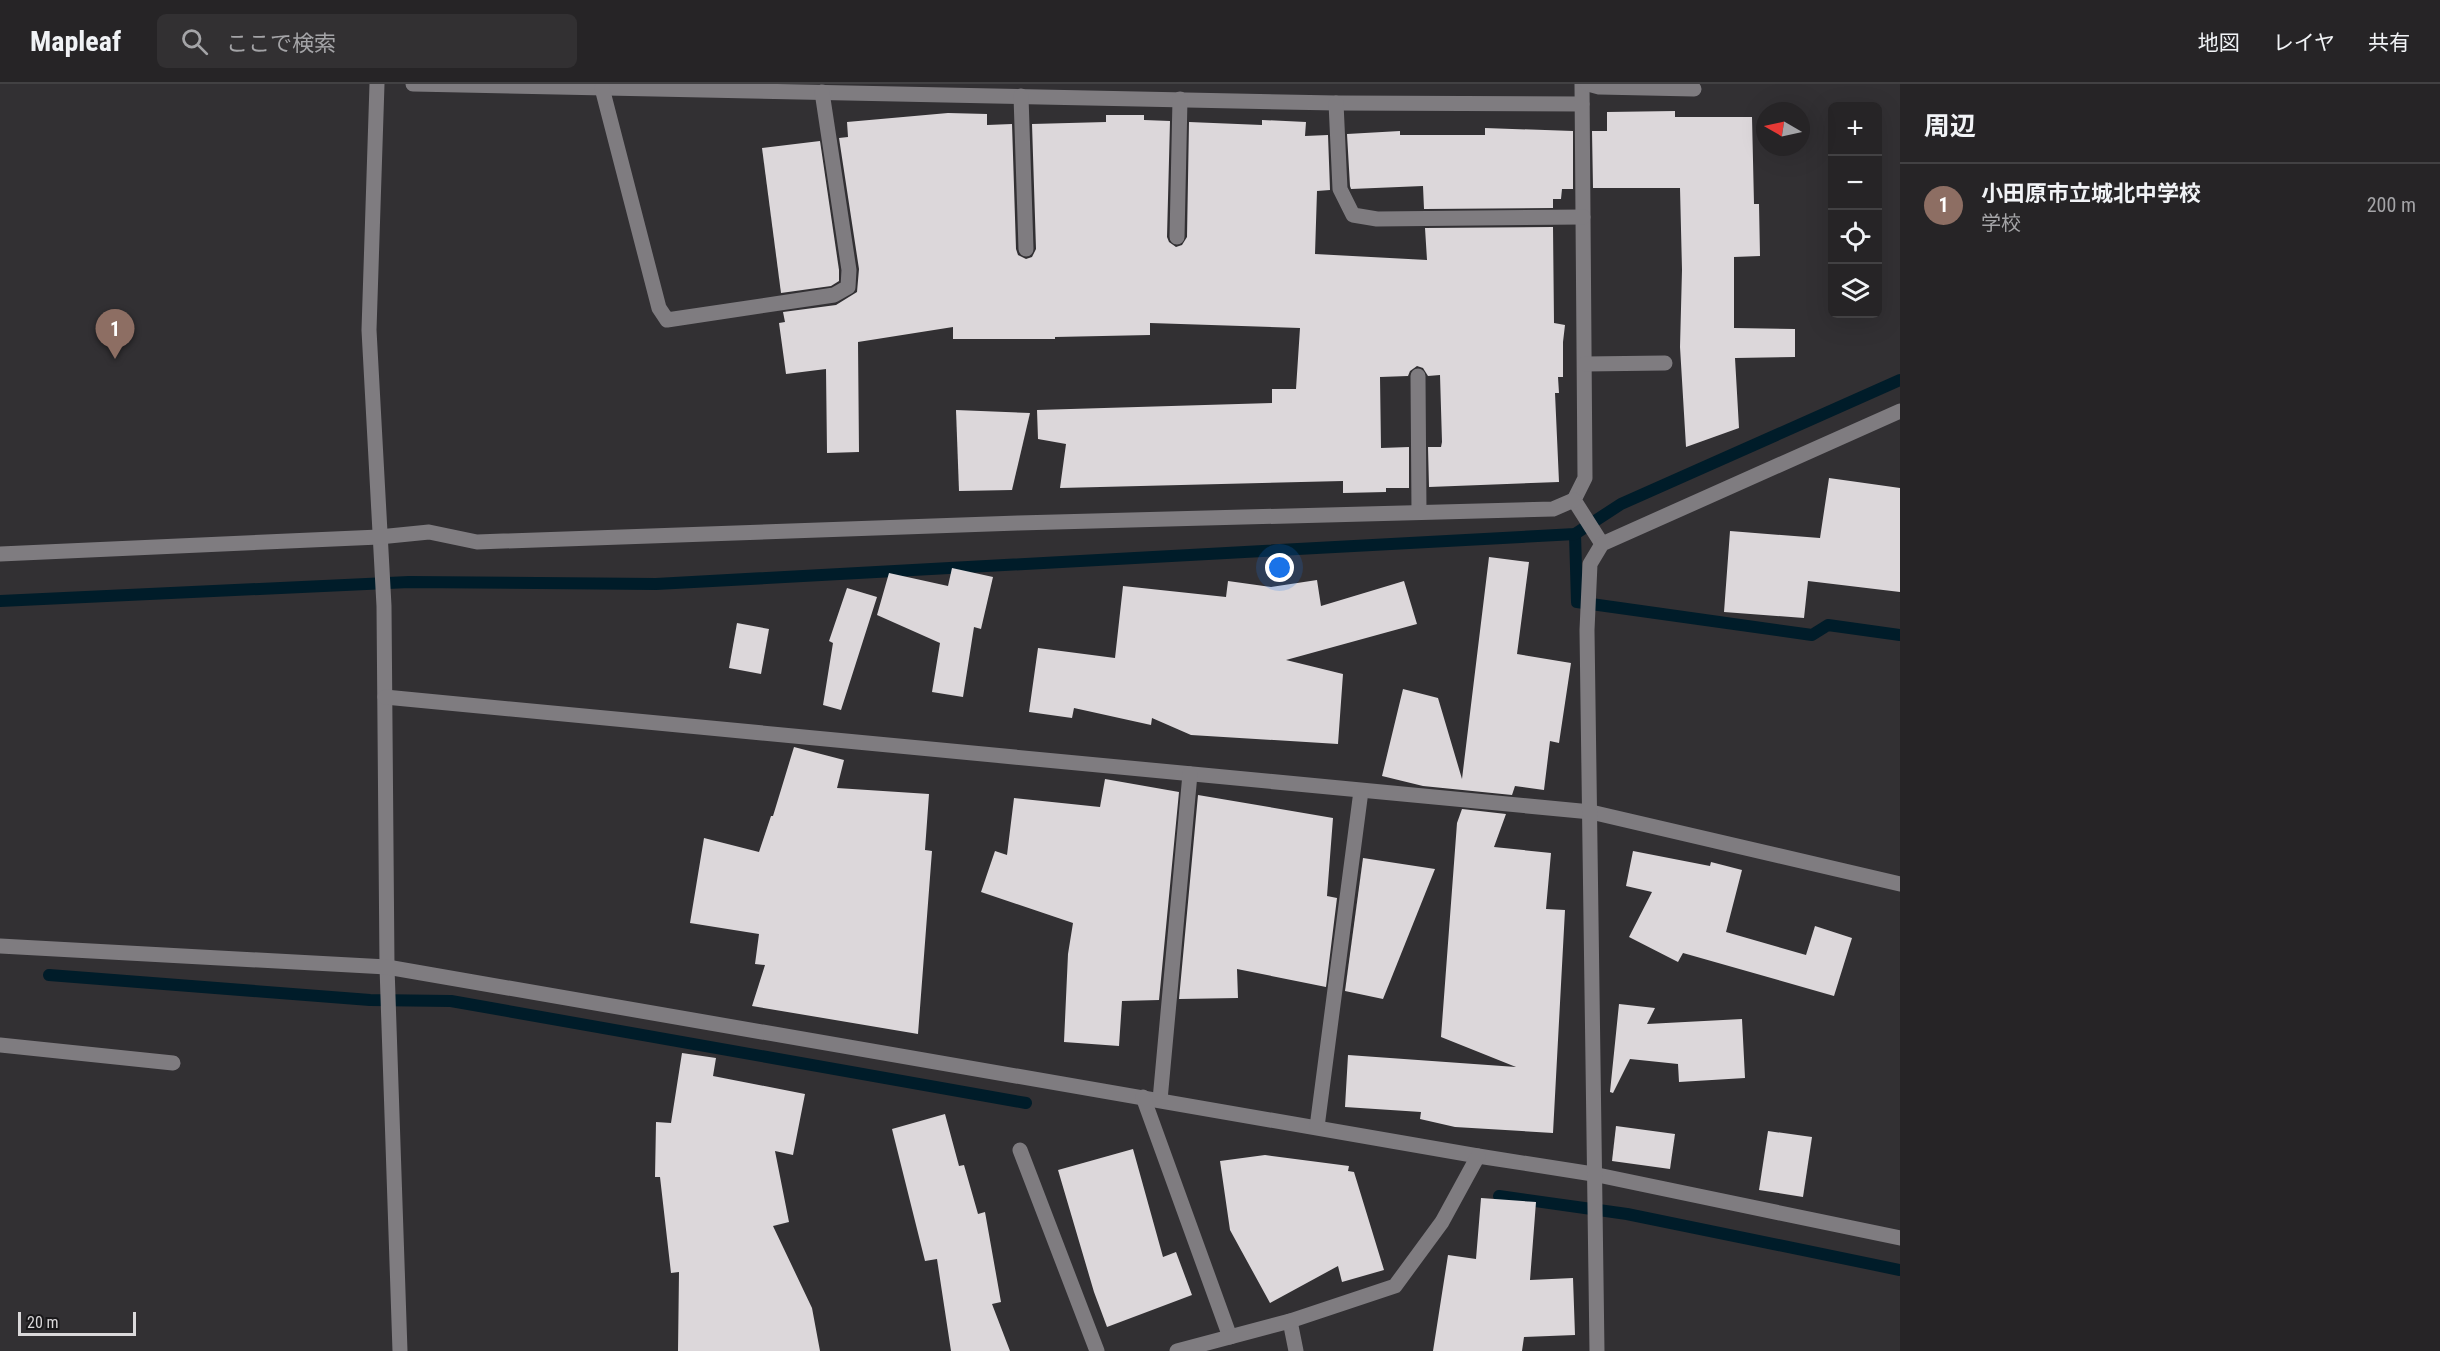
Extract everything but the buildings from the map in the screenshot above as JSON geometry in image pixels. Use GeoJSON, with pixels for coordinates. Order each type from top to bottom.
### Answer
{"type":"FeatureCollection","features":[{"type":"Feature","properties":{"kind":"street"},"geometry":{"type":"LineString","coordinates":[[377,84],[369,330],[384,606],[387,967],[399,1351]]}},
{"type":"Feature","properties":{"kind":"street"},"geometry":{"type":"LineString","coordinates":[[413,84],[602,88],[619,86],[1336,103],[1582,104]]}},
{"type":"Feature","properties":{"kind":"street"},"geometry":{"type":"LineString","coordinates":[[0,554],[379,537],[429,532],[477,542],[1553,509],[1575,501],[1585,478],[1582,84]]}},
{"type":"Feature","properties":{"kind":"street"},"geometry":{"type":"LineString","coordinates":[[1588,84],[1599,87],[1694,89]]}},
{"type":"Feature","properties":{"kind":"street"},"geometry":{"type":"LineString","coordinates":[[602,88],[659,308],[667,320],[834,295],[848,287],[849,270],[822,92]]}},
{"type":"Feature","properties":{"kind":"street"},"geometry":{"type":"LineString","coordinates":[[1021,96],[1026,249]]}},
{"type":"Feature","properties":{"kind":"street"},"geometry":{"type":"LineString","coordinates":[[1177,237],[1180,99]]}},
{"type":"Feature","properties":{"kind":"street"},"geometry":{"type":"LineString","coordinates":[[1336,103],[1340,189],[1353,215],[1377,219],[1583,217]]}},
{"type":"Feature","properties":{"kind":"street"},"geometry":{"type":"LineString","coordinates":[[1585,364],[1665,363]]}},
{"type":"Feature","properties":{"kind":"street"},"geometry":{"type":"LineString","coordinates":[[1418,376],[1419,512]]}},
{"type":"Feature","properties":{"kind":"street"},"geometry":{"type":"LineString","coordinates":[[1597,1351],[1587,630],[1590,564],[1601,543],[1900,411]]}},
{"type":"Feature","properties":{"kind":"street"},"geometry":{"type":"LineString","coordinates":[[1575,501],[1601,543]]}},
{"type":"Feature","properties":{"kind":"street"},"geometry":{"type":"LineString","coordinates":[[385,697],[1591,812],[1900,884]]}},
{"type":"Feature","properties":{"kind":"street"},"geometry":{"type":"LineString","coordinates":[[1160,1100],[1190,774]]}},
{"type":"Feature","properties":{"kind":"street"},"geometry":{"type":"LineString","coordinates":[[1317,1127],[1361,791]]}},
{"type":"Feature","properties":{"kind":"street"},"geometry":{"type":"LineString","coordinates":[[0,946],[387,967],[1593,1174],[1900,1238]]}},
{"type":"Feature","properties":{"kind":"street"},"geometry":{"type":"LineString","coordinates":[[0,1046],[173,1063]]}},
{"type":"Feature","properties":{"kind":"street"},"geometry":{"type":"LineString","coordinates":[[1143,1097],[1230,1336]]}},
{"type":"Feature","properties":{"kind":"street"},"geometry":{"type":"LineString","coordinates":[[1020,1150],[1097,1351]]}},
{"type":"Feature","properties":{"kind":"street"},"geometry":{"type":"LineString","coordinates":[[1177,1351],[1290,1321],[1395,1286],[1442,1222],[1478,1156]]}},
{"type":"Feature","properties":{"kind":"street"},"geometry":{"type":"LineString","coordinates":[[1290,1321],[1296,1351]]}},
{"type":"Feature","properties":{"kind":"waterway"},"geometry":{"type":"LineString","coordinates":[[0,601],[409,582],[656,584],[1575,534],[1621,504],[1900,380]]}},
{"type":"Feature","properties":{"kind":"waterway"},"geometry":{"type":"LineString","coordinates":[[1575,534],[1577,602],[1812,635],[1828,625],[1900,635]]}},
{"type":"Feature","properties":{"kind":"waterway"},"geometry":{"type":"LineString","coordinates":[[49,975],[370,1000],[451,1001],[1026,1103]]}},
{"type":"Feature","properties":{"kind":"waterway"},"geometry":{"type":"LineString","coordinates":[[1499,1196],[1627,1214],[1900,1270]]}},
{"type":"Feature","properties":{"kind":"place","name":"小田原市立城北中学校"},"geometry":{"type":"Point","coordinates":[115,359]}}]}
